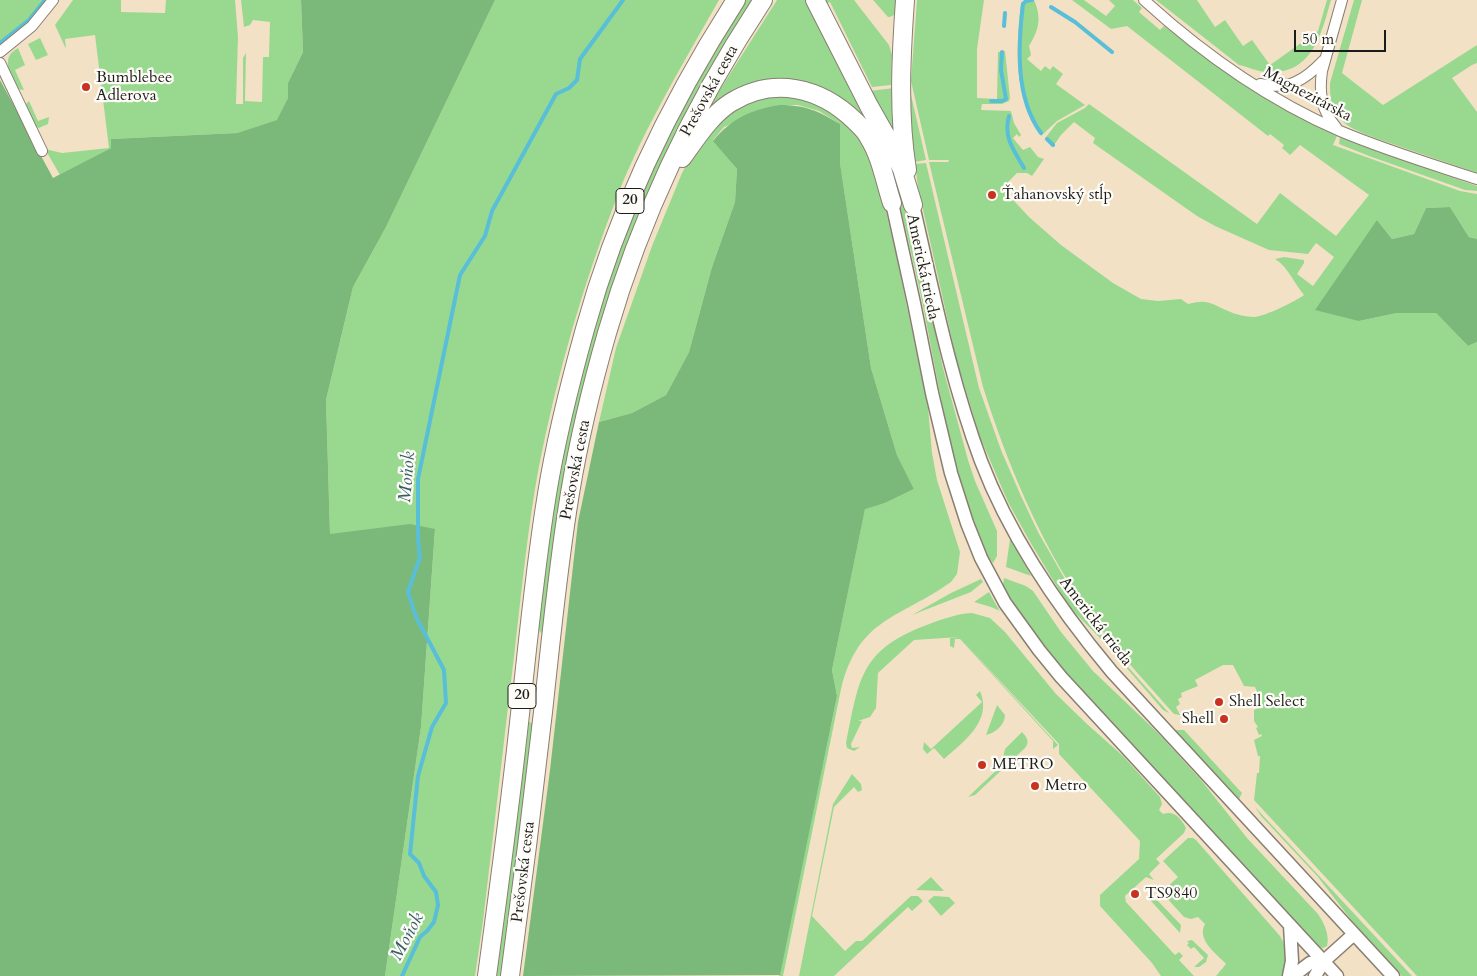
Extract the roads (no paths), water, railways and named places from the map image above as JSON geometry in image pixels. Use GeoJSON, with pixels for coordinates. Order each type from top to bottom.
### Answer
{"type":"FeatureCollection","features":[{"type":"Feature","properties":{"kind":"highway","name":"Prešovská cesta"},"geometry":{"type":"LineString","coordinates":[[487,976],[504,858],[537,564],[548,491],[563,417],[585,327],[613,242],[643,171],[676,103],[736,0]]}},
{"type":"Feature","properties":{"kind":"highway","name":"Prešovská cesta"},"geometry":{"type":"LineString","coordinates":[[510,976],[570,492],[585,419],[607,333],[627,271],[659,188],[699,106],[746,25],[763,0]]}},
{"type":"Feature","properties":{"kind":"highway"},"geometry":{"type":"LineString","coordinates":[[815,0],[902,169],[913,205]]}},
{"type":"Feature","properties":{"kind":"highway"},"geometry":{"type":"LineString","coordinates":[[905,0],[902,114],[913,205]]}},
{"type":"Feature","properties":{"kind":"highway"},"geometry":{"type":"LineString","coordinates":[[659,188],[715,115],[730,103],[747,95],[779,87],[795,89],[826,99],[837,105],[861,127],[875,151],[892,203]]}},
{"type":"Feature","properties":{"kind":"highway"},"geometry":{"type":"LineString","coordinates":[[869,106],[882,152],[892,203]]}},
{"type":"Feature","properties":{"kind":"street"},"geometry":{"type":"LineString","coordinates":[[0,52],[32,26],[53,0]]}},
{"type":"Feature","properties":{"kind":"street","name":"Magnezitárska"},"geometry":{"type":"LineString","coordinates":[[1144,0],[1197,43],[1252,83],[1291,105],[1340,130],[1477,180]]}},
{"type":"Feature","properties":{"kind":"street"},"geometry":{"type":"LineString","coordinates":[[1340,130],[1330,120],[1321,102],[1320,83],[1342,0]]}},
{"type":"Feature","properties":{"kind":"street"},"geometry":{"type":"LineString","coordinates":[[1252,83],[1283,86],[1294,83],[1314,70],[1326,57]]}},
{"type":"Feature","properties":{"kind":"street"},"geometry":{"type":"LineString","coordinates":[[0,63],[42,151]]}},
{"type":"Feature","properties":{"kind":"street","name":"Americká trieda"},"geometry":{"type":"LineString","coordinates":[[892,203],[951,473],[967,523],[992,581],[1020,626],[1061,677],[1337,976]]}},
{"type":"Feature","properties":{"kind":"street","name":"Americká trieda"},"geometry":{"type":"LineString","coordinates":[[913,205],[944,344],[970,428],[989,478],[1036,567],[1070,619],[1112,672],[1393,976]]}},
{"type":"Feature","properties":{"kind":"street"},"geometry":{"type":"LineString","coordinates":[[1289,976],[1292,961],[1290,925]]}},
{"type":"Feature","properties":{"kind":"street"},"geometry":{"type":"LineString","coordinates":[[1315,976],[1324,961],[1354,934]]}},
{"type":"Feature","properties":{"kind":"street"},"geometry":{"type":"LineString","coordinates":[[1293,976],[1310,963],[1324,961]]}},
{"type":"Feature","properties":{"kind":"waterway"},"geometry":{"type":"LineString","coordinates":[[0,43],[29,20],[45,0]]}},
{"type":"Feature","properties":{"kind":"waterway","name":"Moňok"},"geometry":{"type":"LineString","coordinates":[[402,976],[420,937],[434,922],[438,905],[436,892],[424,876],[419,863],[410,854],[418,776],[432,727],[446,703],[444,670],[416,617],[408,592],[420,557],[418,538],[418,479],[460,275],[485,236],[492,211],[556,94],[569,88],[577,80],[580,59],[623,0]]}},
{"type":"Feature","properties":{"kind":"waterway"},"geometry":{"type":"LineString","coordinates":[[1032,0],[1026,1],[1023,4],[1020,37],[1020,71],[1027,104],[1041,133]]}},
{"type":"Feature","properties":{"kind":"waterway"},"geometry":{"type":"LineString","coordinates":[[1051,7],[1075,22],[1112,52]]}},
{"type":"Feature","properties":{"kind":"waterway"},"geometry":{"type":"LineString","coordinates":[[1004,26],[1005,13]]}},
{"type":"Feature","properties":{"kind":"waterway"},"geometry":{"type":"LineString","coordinates":[[991,101],[1006,99],[1001,70],[1002,52]]}},
{"type":"Feature","properties":{"kind":"waterway"},"geometry":{"type":"LineString","coordinates":[[1009,116],[1007,131],[1010,144],[1024,168]]}},
{"type":"Feature","properties":{"kind":"waterway"},"geometry":{"type":"LineString","coordinates":[[1047,139],[1053,145]]}},
{"type":"Feature","properties":{"kind":"place","name":"Bumblebee Adlerova"},"geometry":{"type":"Point","coordinates":[86,87]}},
{"type":"Feature","properties":{"kind":"place","name":"Ťahanovský stĺp"},"geometry":{"type":"Point","coordinates":[992,195]}},
{"type":"Feature","properties":{"kind":"place","name":"Shell Select"},"geometry":{"type":"Point","coordinates":[1219,702]}},
{"type":"Feature","properties":{"kind":"place","name":"Shell"},"geometry":{"type":"Point","coordinates":[1224,719]}},
{"type":"Feature","properties":{"kind":"place","name":"METRO"},"geometry":{"type":"Point","coordinates":[982,765]}},
{"type":"Feature","properties":{"kind":"place","name":"Metro"},"geometry":{"type":"Point","coordinates":[1035,786]}},
{"type":"Feature","properties":{"kind":"place","name":"TS9840"},"geometry":{"type":"Point","coordinates":[1135,894]}}]}
